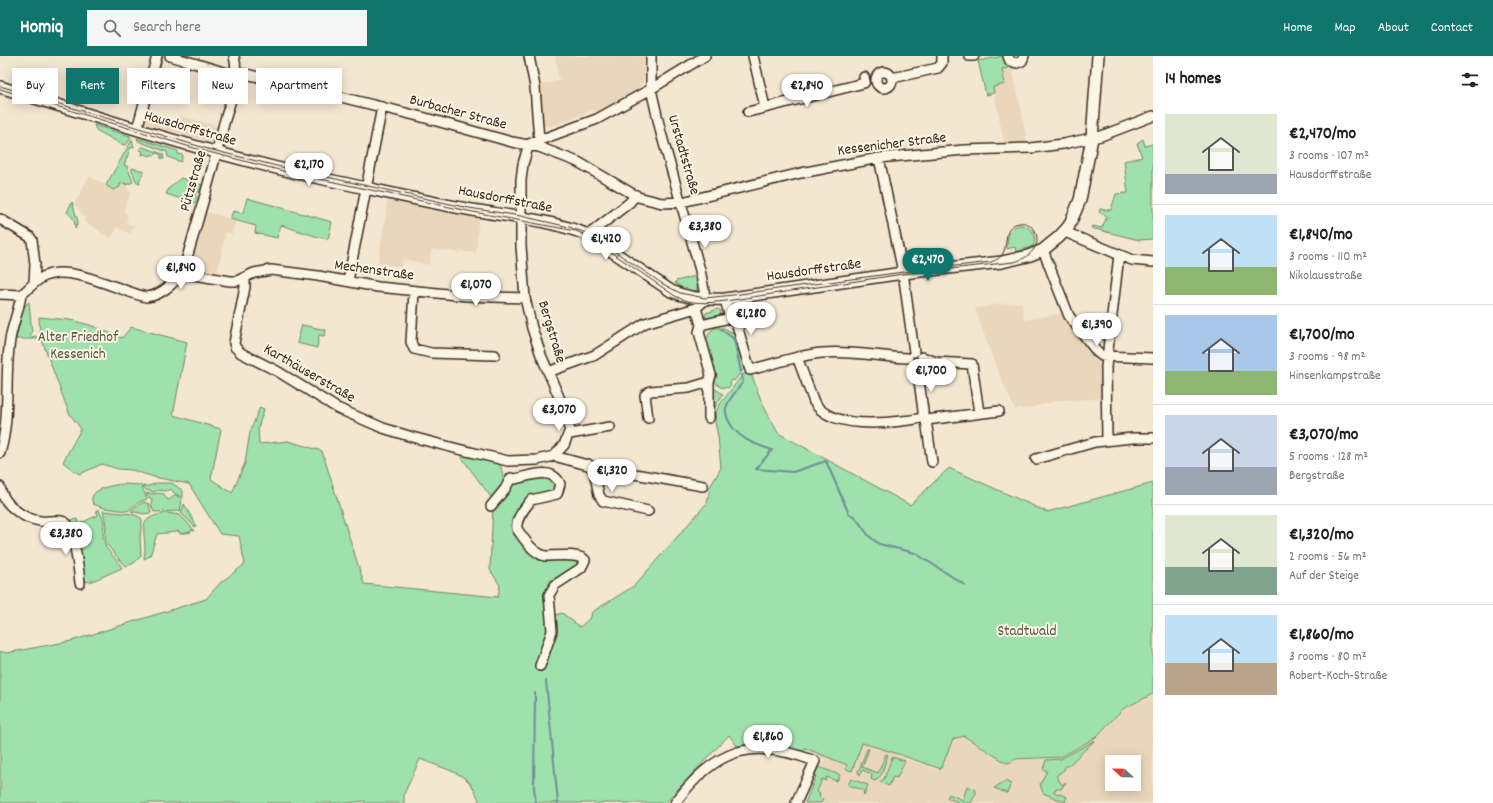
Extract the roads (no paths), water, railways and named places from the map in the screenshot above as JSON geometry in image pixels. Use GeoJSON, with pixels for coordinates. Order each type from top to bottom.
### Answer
{"type":"FeatureCollection","features":[{"type":"Feature","properties":{"kind":"main road"},"geometry":{"type":"LineString","coordinates":[[1043,250],[1064,232],[1073,218],[1080,200],[1092,138],[1098,56]]}},
{"type":"Feature","properties":{"kind":"main road","name":"Hausdorffstraße"},"geometry":{"type":"LineString","coordinates":[[0,87],[217,153],[366,188],[569,228],[588,235],[672,291],[705,300],[903,273],[1009,261],[1043,250]]}},
{"type":"Feature","properties":{"kind":"street"},"geometry":{"type":"LineString","coordinates":[[137,129],[157,56]]}},
{"type":"Feature","properties":{"kind":"street","name":"Burbacher Straße"},"geometry":{"type":"LineString","coordinates":[[170,56],[210,68]]}},
{"type":"Feature","properties":{"kind":"street"},"geometry":{"type":"LineString","coordinates":[[234,56],[236,68]]}},
{"type":"Feature","properties":{"kind":"street"},"geometry":{"type":"LineString","coordinates":[[530,56],[535,87],[539,140]]}},
{"type":"Feature","properties":{"kind":"street","name":"Urstadtstraße"},"geometry":{"type":"LineString","coordinates":[[651,56],[651,88],[701,274],[705,300]]}},
{"type":"Feature","properties":{"kind":"street"},"geometry":{"type":"LineString","coordinates":[[529,144],[597,119],[705,56]]}},
{"type":"Feature","properties":{"kind":"street"},"geometry":{"type":"LineString","coordinates":[[753,56],[765,107]]}},
{"type":"Feature","properties":{"kind":"street"},"geometry":{"type":"LineString","coordinates":[[892,78],[938,68],[942,63],[942,56]]}},
{"type":"Feature","properties":{"kind":"street"},"geometry":{"type":"LineString","coordinates":[[969,56],[974,56]]}},
{"type":"Feature","properties":{"kind":"street"},"geometry":{"type":"LineString","coordinates":[[1008,56],[1010,61],[1017,63],[1022,61],[1024,56]]}},
{"type":"Feature","properties":{"kind":"street","name":"Burbacher Straße"},"geometry":{"type":"LineString","coordinates":[[248,74],[382,107],[512,142],[529,144]]}},
{"type":"Feature","properties":{"kind":"street"},"geometry":{"type":"LineString","coordinates":[[748,112],[861,84],[865,81],[864,77]]}},
{"type":"Feature","properties":{"kind":"street","name":"Pützstraße"},"geometry":{"type":"LineString","coordinates":[[182,273],[217,153],[229,104]]}},
{"type":"Feature","properties":{"kind":"street"},"geometry":{"type":"LineString","coordinates":[[348,281],[382,107]]}},
{"type":"Feature","properties":{"kind":"street","name":"Kessenicher Straße"},"geometry":{"type":"LineString","coordinates":[[529,144],[547,149],[571,159],[636,196],[654,202],[669,203],[682,202],[801,173],[879,158],[964,150],[1031,148],[1092,138],[1153,116]]}},
{"type":"Feature","properties":{"kind":"street","name":"Bergstraße"},"geometry":{"type":"LineString","coordinates":[[529,144],[523,164],[521,218],[521,246],[525,298],[532,328],[570,425],[570,434]]}},
{"type":"Feature","properties":{"kind":"street"},"geometry":{"type":"LineString","coordinates":[[879,158],[903,273],[911,364],[920,361],[972,364],[979,413]]}},
{"type":"Feature","properties":{"kind":"street"},"geometry":{"type":"LineString","coordinates":[[588,235],[629,204],[636,196]]}},
{"type":"Feature","properties":{"kind":"street"},"geometry":{"type":"LineString","coordinates":[[0,219],[30,237],[33,244],[34,283]]}},
{"type":"Feature","properties":{"kind":"street"},"geometry":{"type":"LineString","coordinates":[[1064,232],[1119,255],[1138,261],[1153,262]]}},
{"type":"Feature","properties":{"kind":"street"},"geometry":{"type":"LineString","coordinates":[[1043,250],[1069,316],[1097,352],[1102,356],[1153,358]]}},
{"type":"Feature","properties":{"kind":"street"},"geometry":{"type":"LineString","coordinates":[[1106,440],[1106,356],[1119,255]]}},
{"type":"Feature","properties":{"kind":"street"},"geometry":{"type":"LineString","coordinates":[[34,264],[50,274]]}},
{"type":"Feature","properties":{"kind":"street","name":"Mechenstraße"},"geometry":{"type":"LineString","coordinates":[[182,273],[225,281],[237,281],[254,273],[271,270],[348,281],[378,287],[414,291],[467,296],[525,298]]}},
{"type":"Feature","properties":{"kind":"street"},"geometry":{"type":"LineString","coordinates":[[0,454],[6,421],[10,340],[21,295],[34,283],[50,274],[61,273],[84,277],[146,297],[171,284],[182,273]]}},
{"type":"Feature","properties":{"kind":"street","name":"Karthäuserstraße"},"geometry":{"type":"LineString","coordinates":[[245,277],[245,288],[234,338],[235,346],[241,353],[277,371],[326,402],[352,415],[412,438],[508,461]]}},
{"type":"Feature","properties":{"kind":"street"},"geometry":{"type":"LineString","coordinates":[[414,291],[411,342],[414,348],[430,353],[495,355]]}},
{"type":"Feature","properties":{"kind":"street"},"geometry":{"type":"LineString","coordinates":[[0,294],[21,295]]}},
{"type":"Feature","properties":{"kind":"street"},"geometry":{"type":"LineString","coordinates":[[725,298],[730,318],[736,322],[750,370],[797,357],[831,353],[911,355],[919,353],[923,411],[932,462]]}},
{"type":"Feature","properties":{"kind":"street"},"geometry":{"type":"LineString","coordinates":[[548,372],[595,355],[645,324],[696,308],[705,300]]}},
{"type":"Feature","properties":{"kind":"street"},"geometry":{"type":"LineString","coordinates":[[696,308],[701,326],[699,332],[711,375],[709,418]]}},
{"type":"Feature","properties":{"kind":"street"},"geometry":{"type":"LineString","coordinates":[[701,326],[730,318]]}},
{"type":"Feature","properties":{"kind":"street"},"geometry":{"type":"LineString","coordinates":[[797,357],[814,402],[822,412],[828,415],[854,421],[878,423],[999,412]]}},
{"type":"Feature","properties":{"kind":"street"},"geometry":{"type":"LineString","coordinates":[[648,418],[647,392],[689,388],[710,382]]}},
{"type":"Feature","properties":{"kind":"street"},"geometry":{"type":"LineString","coordinates":[[491,506],[505,489],[511,478],[508,461],[537,460],[554,456],[560,451],[570,434],[610,427]]}},
{"type":"Feature","properties":{"kind":"street"},"geometry":{"type":"LineString","coordinates":[[1036,459],[1106,440],[1153,438]]}},
{"type":"Feature","properties":{"kind":"street"},"geometry":{"type":"LineString","coordinates":[[554,456],[563,460],[588,464],[595,467],[704,486]]}},
{"type":"Feature","properties":{"kind":"street"},"geometry":{"type":"LineString","coordinates":[[588,464],[594,471],[599,495],[603,501],[648,511]]}},
{"type":"Feature","properties":{"kind":"street"},"geometry":{"type":"LineString","coordinates":[[511,478],[515,479],[548,473],[555,476],[560,484],[557,494],[531,500],[519,517],[516,527],[532,547],[540,554],[545,556],[577,556],[585,560],[580,568],[555,585],[549,595],[552,631],[540,666]]}},
{"type":"Feature","properties":{"kind":"street"},"geometry":{"type":"LineString","coordinates":[[0,487],[8,503],[24,515],[35,520],[59,521],[67,524],[75,551],[80,583]]}},
{"type":"Feature","properties":{"kind":"street"},"geometry":{"type":"LineString","coordinates":[[676,803],[707,768],[719,759],[736,752],[757,749],[775,749],[815,761],[796,803]]}},
{"type":"Feature","properties":{"kind":"waterway"},"geometry":{"type":"LineString","coordinates":[[721,329],[734,339],[741,372]]}},
{"type":"Feature","properties":{"kind":"waterway"},"geometry":{"type":"LineString","coordinates":[[742,375],[743,382],[729,401],[726,412],[731,425],[739,434],[749,441],[772,450],[756,469],[793,472],[826,461],[849,514],[855,517],[869,536],[879,544],[915,553],[965,585]]}},
{"type":"Feature","properties":{"kind":"waterway"},"geometry":{"type":"LineString","coordinates":[[546,681],[558,803]]}},
{"type":"Feature","properties":{"kind":"waterway"},"geometry":{"type":"LineString","coordinates":[[535,693],[534,788],[536,803]]}},
{"type":"Feature","properties":{"kind":"tram line"},"geometry":{"type":"LineString","coordinates":[[0,86],[208,149],[281,167],[469,208],[521,216],[569,227],[589,234],[663,284],[680,293],[705,298],[991,262],[998,259],[1002,255],[1005,249],[1008,230],[1014,224],[1026,223],[1033,229],[1037,240],[1033,250],[1025,258],[1014,262],[903,274],[726,301],[706,303],[687,301],[675,296],[589,237],[576,231],[468,211],[283,171],[197,149],[0,89]]}},
{"type":"Feature","properties":{"kind":"park label","name":"Alter Friedhof Kessenich"},"geometry":{"type":"Point","coordinates":[78,346]}},
{"type":"Feature","properties":{"kind":"park label","name":"Stadtwald"},"geometry":{"type":"Point","coordinates":[1027,632]}}]}
